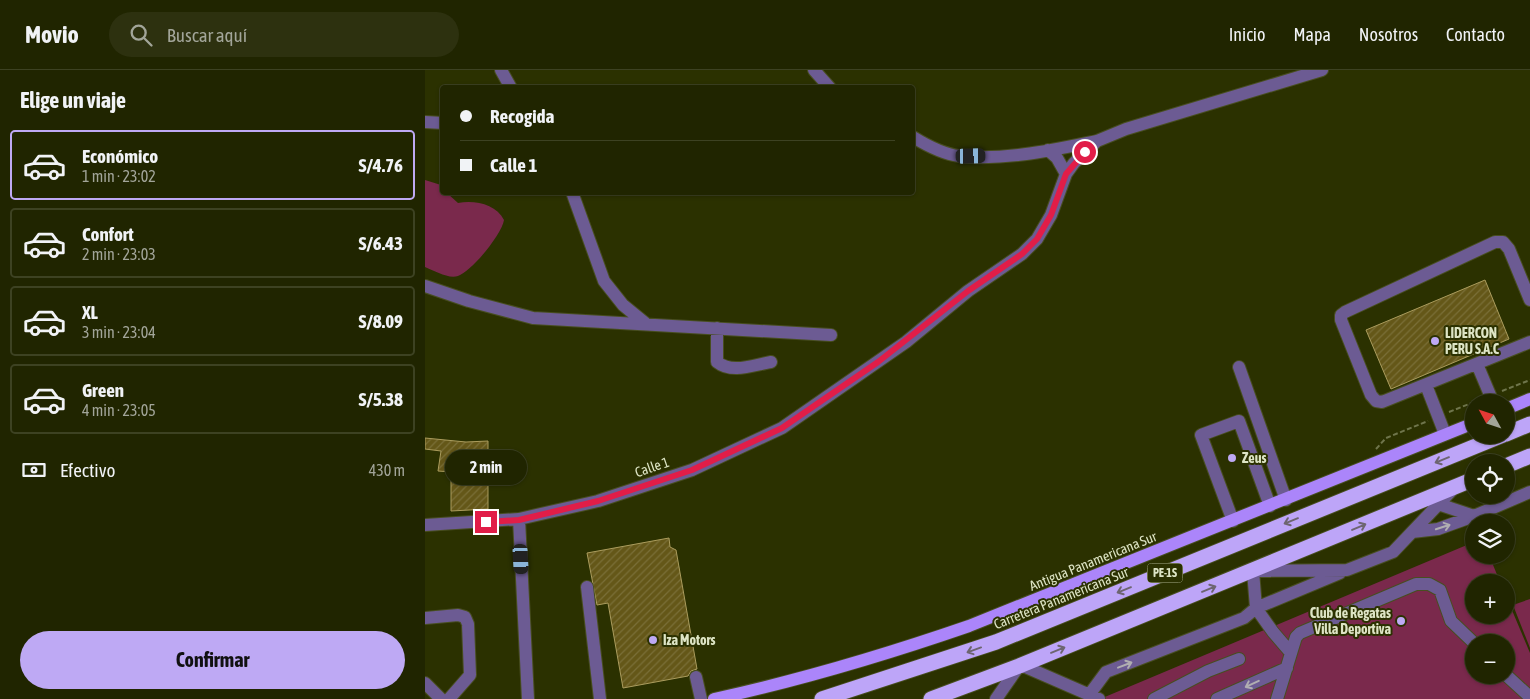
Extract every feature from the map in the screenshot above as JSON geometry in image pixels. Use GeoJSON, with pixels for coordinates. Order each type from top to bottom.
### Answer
{"type":"FeatureCollection","features":[{"type":"Feature","properties":{"kind":"highway","name":"Carretera Panamericana Sur"},"geometry":{"type":"LineString","coordinates":[[1515,430],[1530,424]]}},
{"type":"Feature","properties":{"kind":"highway","name":"Carretera Panamericana Sur"},"geometry":{"type":"LineString","coordinates":[[822,699],[996,642],[1481,444]]}},
{"type":"Feature","properties":{"kind":"highway"},"geometry":{"type":"LineString","coordinates":[[1515,462],[1530,456]]}},
{"type":"Feature","properties":{"kind":"highway","name":"PE-1S"},"geometry":{"type":"LineString","coordinates":[[931,699],[1020,666],[1253,571],[1431,502],[1465,483]]}},
{"type":"Feature","properties":{"kind":"main road"},"geometry":{"type":"LineString","coordinates":[[1515,406],[1530,400]]}},
{"type":"Feature","properties":{"kind":"main road","name":"Antigua Panamericana Sur"},"geometry":{"type":"LineString","coordinates":[[714,699],[760,689],[876,658],[959,630],[1287,500],[1465,426]]}},
{"type":"Feature","properties":{"kind":"street"},"geometry":{"type":"LineString","coordinates":[[501,70],[509,85]]}},
{"type":"Feature","properties":{"kind":"street"},"geometry":{"type":"LineString","coordinates":[[814,70],[827,85]]}},
{"type":"Feature","properties":{"kind":"street"},"geometry":{"type":"LineString","coordinates":[[915,138],[926,145],[958,156],[999,156],[1048,150],[1097,141],[1126,129],[1322,70]]}},
{"type":"Feature","properties":{"kind":"street"},"geometry":{"type":"LineString","coordinates":[[425,122],[440,123]]}},
{"type":"Feature","properties":{"kind":"street"},"geometry":{"type":"LineString","coordinates":[[1048,150],[1057,158],[1066,174],[1097,141]]}},
{"type":"Feature","properties":{"kind":"street","name":"Calle 1"},"geometry":{"type":"LineString","coordinates":[[425,525],[519,520],[598,501],[692,470],[782,428],[865,372],[906,342],[968,291],[1022,254],[1037,239],[1051,215],[1066,174]]}},
{"type":"Feature","properties":{"kind":"street"},"geometry":{"type":"LineString","coordinates":[[572,195],[604,281],[623,305],[645,323]]}},
{"type":"Feature","properties":{"kind":"street"},"geometry":{"type":"LineString","coordinates":[[1530,300],[1509,249],[1503,242],[1495,242],[1341,315],[1341,320],[1371,396],[1376,401],[1382,402],[1530,342]]}},
{"type":"Feature","properties":{"kind":"street"},"geometry":{"type":"LineString","coordinates":[[425,286],[469,301],[533,318],[831,335]]}},
{"type":"Feature","properties":{"kind":"street"},"geometry":{"type":"LineString","coordinates":[[717,328],[717,362],[729,369],[771,362]]}},
{"type":"Feature","properties":{"kind":"street"},"geometry":{"type":"LineString","coordinates":[[1477,364],[1490,394]]}},
{"type":"Feature","properties":{"kind":"street"},"geometry":{"type":"LineString","coordinates":[[1239,367],[1287,500]]}},
{"type":"Feature","properties":{"kind":"street"},"geometry":{"type":"LineString","coordinates":[[1426,385],[1445,434]]}},
{"type":"Feature","properties":{"kind":"street"},"geometry":{"type":"LineString","coordinates":[[1233,521],[1201,435],[1239,421],[1270,506]]}},
{"type":"Feature","properties":{"kind":"street"},"geometry":{"type":"LineString","coordinates":[[1479,514],[1530,492]]}},
{"type":"Feature","properties":{"kind":"street"},"geometry":{"type":"LineString","coordinates":[[996,699],[1020,666],[1094,697],[1106,672],[1244,618],[1256,608],[1393,552],[1411,532],[1431,502],[1468,514]]}},
{"type":"Feature","properties":{"kind":"street"},"geometry":{"type":"LineString","coordinates":[[1411,532],[1438,529],[1465,519]]}},
{"type":"Feature","properties":{"kind":"street"},"geometry":{"type":"LineString","coordinates":[[519,520],[528,699]]}},
{"type":"Feature","properties":{"kind":"street"},"geometry":{"type":"LineString","coordinates":[[1291,653],[1256,608],[1253,571],[1347,570]]}},
{"type":"Feature","properties":{"kind":"street"},"geometry":{"type":"LineString","coordinates":[[1277,699],[1296,637],[1300,633],[1416,584],[1429,584],[1440,590],[1451,621],[1465,634]]}},
{"type":"Feature","properties":{"kind":"street"},"geometry":{"type":"LineString","coordinates":[[587,587],[600,699]]}},
{"type":"Feature","properties":{"kind":"street"},"geometry":{"type":"LineString","coordinates":[[425,618],[458,615],[465,617],[468,624],[470,675],[449,699]]}},
{"type":"Feature","properties":{"kind":"street"},"geometry":{"type":"LineString","coordinates":[[1154,699],[1208,671],[1239,659]]}},
{"type":"Feature","properties":{"kind":"street"},"geometry":{"type":"LineString","coordinates":[[1217,699],[1287,668]]}},
{"type":"Feature","properties":{"kind":"street"},"geometry":{"type":"LineString","coordinates":[[696,677],[701,699]]}},
{"type":"Feature","properties":{"kind":"street"},"geometry":{"type":"LineString","coordinates":[[425,683],[441,699]]}},
{"type":"Feature","properties":{"kind":"street"},"geometry":{"type":"LineString","coordinates":[[1515,683],[1530,697]]}},
{"type":"Feature","properties":{"kind":"shaded area"},"geometry":{"type":"Polygon","coordinates":[[[425,180],[440,185],[440,195],[449,195],[458,203],[484,204],[496,210],[504,220],[498,234],[478,260],[464,273],[454,277],[446,276],[425,267],[425,180]]]}},
{"type":"Feature","properties":{"kind":"shaded area","name":"Club de Regatas Villa Deportiva"},"geometry":{"type":"Polygon","coordinates":[[[1465,546],[1465,564],[1493,564],[1497,574],[1465,574],[1465,624],[1515,624],[1515,617],[1530,653],[1530,699],[1100,699],[1465,546]]]}},
{"type":"Feature","properties":{"kind":"shaded area"},"geometry":{"type":"Polygon","coordinates":[[[1530,599],[1530,648],[1515,610],[1515,604],[1530,599]]]}},
{"type":"Feature","properties":{"kind":"building"},"geometry":{"type":"Polygon","coordinates":[[[1485,280],[1509,339],[1391,389],[1366,330],[1485,280]]]}},
{"type":"Feature","properties":{"kind":"building"},"geometry":{"type":"Polygon","coordinates":[[[425,438],[466,442],[488,441],[488,509],[451,511],[451,472],[438,471],[441,451],[425,449],[425,438]]]}},
{"type":"Feature","properties":{"kind":"building","name":"Iza Motors"},"geometry":{"type":"Polygon","coordinates":[[[669,538],[670,547],[676,550],[697,669],[691,671],[688,676],[623,688],[608,603],[597,605],[587,553],[669,538]]]}},
{"type":"Feature","properties":{"kind":"place","name":"LIDERCON PERU S.A.C"},"geometry":{"type":"Point","coordinates":[1435,341]}},
{"type":"Feature","properties":{"kind":"place","name":"Zeus"},"geometry":{"type":"Point","coordinates":[1232,458]}},
{"type":"Feature","properties":{"kind":"place","name":"Club de Regatas Villa Deportiva"},"geometry":{"type":"Point","coordinates":[1401,621]}},
{"type":"Feature","properties":{"kind":"place","name":"Iza Motors"},"geometry":{"type":"Point","coordinates":[653,640]}},
{"type":"Feature","properties":{"kind":"route"},"geometry":{"type":"LineString","coordinates":[[486,522],[519,520],[598,501],[692,470],[782,428],[906,342],[968,291],[1022,254],[1037,239],[1061,193],[1066,174],[1085,152]]}}]}
